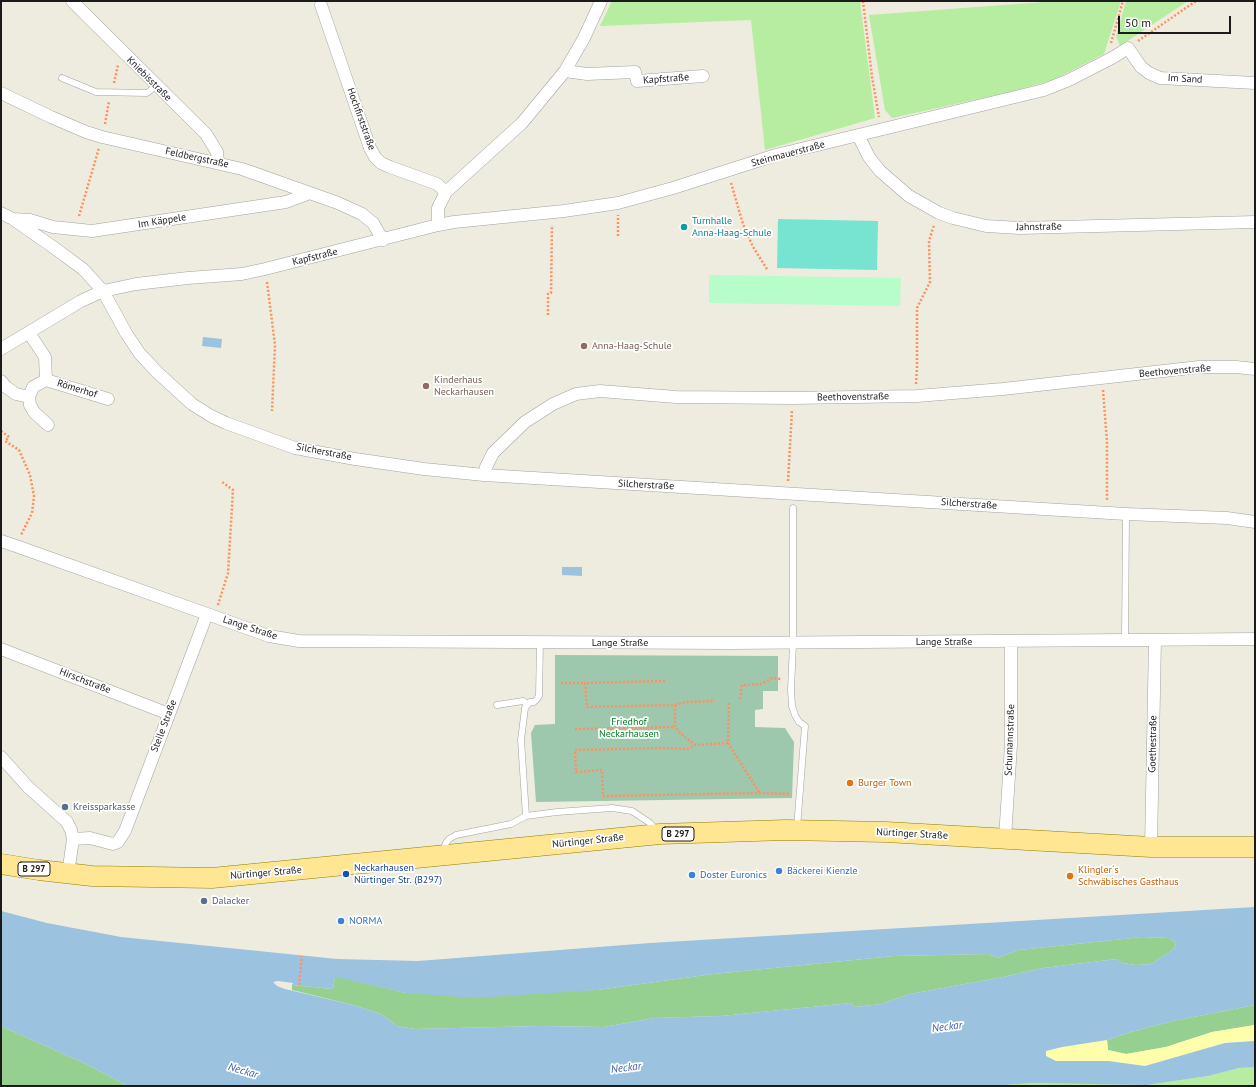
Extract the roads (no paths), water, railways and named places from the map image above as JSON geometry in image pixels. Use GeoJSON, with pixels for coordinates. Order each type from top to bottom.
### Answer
{"type":"FeatureCollection","features":[{"type":"Feature","properties":{"kind":"main road","name":"Nürtinger Straße"},"geometry":{"type":"LineString","coordinates":[[68,874],[212,878],[660,834],[797,830],[886,832],[1151,847],[1255,847]]}},
{"type":"Feature","properties":{"kind":"main road","name":"B 297"},"geometry":{"type":"LineString","coordinates":[[1,864],[68,874]]}},
{"type":"Feature","properties":{"kind":"street","name":"Kniebisstraße"},"geometry":{"type":"LineString","coordinates":[[72,1],[206,134],[217,152],[218,162]]}},
{"type":"Feature","properties":{"kind":"street"},"geometry":{"type":"LineString","coordinates":[[438,225],[438,208],[446,192],[522,123],[565,71],[584,38],[601,1]]}},
{"type":"Feature","properties":{"kind":"street","name":"Hochfirststraße"},"geometry":{"type":"LineString","coordinates":[[321,5],[370,148],[375,157],[381,163],[390,167],[437,184],[446,192]]}},
{"type":"Feature","properties":{"kind":"street","name":"Steinmauerstraße"},"geometry":{"type":"LineString","coordinates":[[438,225],[454,222],[552,213],[618,203],[673,188],[776,155],[1044,90],[1069,80],[1128,48]]}},
{"type":"Feature","properties":{"kind":"street","name":"Im Sand"},"geometry":{"type":"LineString","coordinates":[[1128,48],[1141,67],[1160,78],[1255,83]]}},
{"type":"Feature","properties":{"kind":"street","name":"Kapfstraße"},"geometry":{"type":"LineString","coordinates":[[565,71],[587,74],[635,72],[636,81],[703,76]]}},
{"type":"Feature","properties":{"kind":"street","name":"Feldbergstraße"},"geometry":{"type":"LineString","coordinates":[[1,93],[86,132],[146,147],[218,162],[338,203],[362,214],[373,223],[383,240]]}},
{"type":"Feature","properties":{"kind":"street","name":"Jahnstraße"},"geometry":{"type":"LineString","coordinates":[[858,135],[868,157],[880,171],[908,196],[939,213],[986,226],[1020,228],[1255,222]]}},
{"type":"Feature","properties":{"kind":"street","name":"Im Käppele"},"geometry":{"type":"LineString","coordinates":[[13,219],[30,220],[53,227],[92,231],[286,202],[310,193]]}},
{"type":"Feature","properties":{"kind":"street","name":"Im Käppele"},"geometry":{"type":"LineString","coordinates":[[1,213],[13,219],[83,269],[103,291]]}},
{"type":"Feature","properties":{"kind":"street","name":"Kapfstraße"},"geometry":{"type":"LineString","coordinates":[[1,349],[81,301],[103,291],[136,284],[242,274],[383,240],[438,225]]}},
{"type":"Feature","properties":{"kind":"street","name":"Silcherstraße"},"geometry":{"type":"LineString","coordinates":[[103,291],[126,333],[140,354],[158,373],[192,404],[221,421],[242,430],[295,448],[424,469],[484,475],[1107,513],[1227,518],[1255,522]]}},
{"type":"Feature","properties":{"kind":"street","name":"Römerhof"},"geometry":{"type":"LineString","coordinates":[[29,333],[45,358],[46,380]]}},
{"type":"Feature","properties":{"kind":"street","name":"Beethovenstraße"},"geometry":{"type":"LineString","coordinates":[[484,475],[493,453],[525,422],[553,404],[576,394],[600,391],[676,397],[793,398],[917,396],[1003,389],[1199,367],[1236,367],[1255,369]]}},
{"type":"Feature","properties":{"kind":"street","name":"Römerhof"},"geometry":{"type":"LineString","coordinates":[[29,397],[34,387],[46,380],[108,399]]}},
{"type":"Feature","properties":{"kind":"street"},"geometry":{"type":"LineString","coordinates":[[1,381],[16,394],[29,397],[30,405],[34,412],[48,424]]}},
{"type":"Feature","properties":{"kind":"street","name":"Lange Straße"},"geometry":{"type":"LineString","coordinates":[[1,541],[269,636],[299,641],[793,643],[1255,639]]}},
{"type":"Feature","properties":{"kind":"street","name":"Steile Straße"},"geometry":{"type":"LineString","coordinates":[[73,839],[90,838],[113,844],[118,842],[125,832],[207,614]]}},
{"type":"Feature","properties":{"kind":"street","name":"Goethestraße"},"geometry":{"type":"LineString","coordinates":[[1151,847],[1155,640]]}},
{"type":"Feature","properties":{"kind":"street","name":"Schumannstraße"},"geometry":{"type":"LineString","coordinates":[[1006,838],[1011,745],[1011,641]]}},
{"type":"Feature","properties":{"kind":"street","name":"Hirschstraße"},"geometry":{"type":"LineString","coordinates":[[1,649],[169,714]]}},
{"type":"Feature","properties":{"kind":"street"},"geometry":{"type":"LineString","coordinates":[[1,758],[28,788],[66,822],[72,830],[73,839],[68,874]]}},
{"type":"Feature","properties":{"kind":"lane"},"geometry":{"type":"LineString","coordinates":[[62,78],[96,92],[147,93],[156,86]]}},
{"type":"Feature","properties":{"kind":"lane"},"geometry":{"type":"LineString","coordinates":[[794,508],[793,643],[792,680],[790,690],[792,706],[799,722],[805,726],[797,830]]}},
{"type":"Feature","properties":{"kind":"lane"},"geometry":{"type":"LineString","coordinates":[[1125,641],[1126,514]]}},
{"type":"Feature","properties":{"kind":"lane"},"geometry":{"type":"LineString","coordinates":[[527,704],[534,702],[539,696],[540,643]]}},
{"type":"Feature","properties":{"kind":"lane"},"geometry":{"type":"LineString","coordinates":[[497,705],[523,701],[527,704]]}},
{"type":"Feature","properties":{"kind":"lane"},"geometry":{"type":"LineString","coordinates":[[526,816],[521,740],[524,713],[527,704]]}},
{"type":"Feature","properties":{"kind":"lane"},"geometry":{"type":"LineString","coordinates":[[440,856],[449,839],[456,835],[511,824],[526,816],[557,812],[612,808],[632,811],[650,822],[660,834]]}},
{"type":"Feature","properties":{"kind":"water"},"geometry":{"type":"Polygon","coordinates":[[[203,337],[222,339],[221,348],[202,346],[203,337]]]}},
{"type":"Feature","properties":{"kind":"water"},"geometry":{"type":"Polygon","coordinates":[[[562,567],[582,567],[582,576],[562,575],[562,567]]]}},
{"type":"Feature","properties":{"kind":"water","name":"Neckar"},"geometry":{"type":"Polygon","coordinates":[[[1255,907],[1255,1005],[1173,1021],[1107,1040],[1062,1047],[1046,1051],[1046,1056],[1056,1061],[1108,1061],[1145,1066],[1225,1043],[1255,1041],[1255,1067],[1239,1068],[1208,1076],[1147,1085],[1032,1083],[992,1086],[128,1086],[86,1064],[1,1026],[1,911],[47,923],[121,937],[337,959],[418,961],[650,943],[1255,907]],[[1142,937],[1019,950],[997,958],[989,954],[894,956],[713,974],[597,990],[475,998],[406,993],[335,977],[333,989],[292,985],[293,983],[278,981],[273,982],[277,986],[285,989],[353,1005],[381,1014],[397,1026],[415,1029],[541,1026],[604,1027],[654,1018],[721,1016],[851,1003],[855,1007],[881,1004],[910,994],[1043,968],[1117,959],[1122,963],[1136,965],[1151,964],[1174,949],[1176,943],[1169,938],[1142,937]]]}},
{"type":"Feature","properties":{"kind":"place","name":"Turnhalle Anna-Haag-Schule"},"geometry":{"type":"Point","coordinates":[684,227]}},
{"type":"Feature","properties":{"kind":"place","name":"Anna-Haag-Schule"},"geometry":{"type":"Point","coordinates":[584,346]}},
{"type":"Feature","properties":{"kind":"place","name":"Kinderhaus Neckarhausen"},"geometry":{"type":"Point","coordinates":[426,386]}},
{"type":"Feature","properties":{"kind":"place","name":"Burger Town"},"geometry":{"type":"Point","coordinates":[850,783]}},
{"type":"Feature","properties":{"kind":"place","name":"Kreissparkasse"},"geometry":{"type":"Point","coordinates":[65,807]}},
{"type":"Feature","properties":{"kind":"place","name":"Bäckerei Kienzle"},"geometry":{"type":"Point","coordinates":[779,871]}},
{"type":"Feature","properties":{"kind":"place","name":"Neckarhausen Nürtinger Str. (B297)"},"geometry":{"type":"Point","coordinates":[346,874]}},
{"type":"Feature","properties":{"kind":"place","name":"Doster Euronics"},"geometry":{"type":"Point","coordinates":[692,875]}},
{"type":"Feature","properties":{"kind":"place","name":"Klingler´s Schwäbisches Gasthaus"},"geometry":{"type":"Point","coordinates":[1070,876]}},
{"type":"Feature","properties":{"kind":"place","name":"Dalacker"},"geometry":{"type":"Point","coordinates":[204,901]}},
{"type":"Feature","properties":{"kind":"place","name":"NORMA"},"geometry":{"type":"Point","coordinates":[341,921]}},
{"type":"Feature","properties":{"kind":"park label","name":"Friedhof Neckarhausen"},"geometry":{"type":"Point","coordinates":[629,728]}}]}
